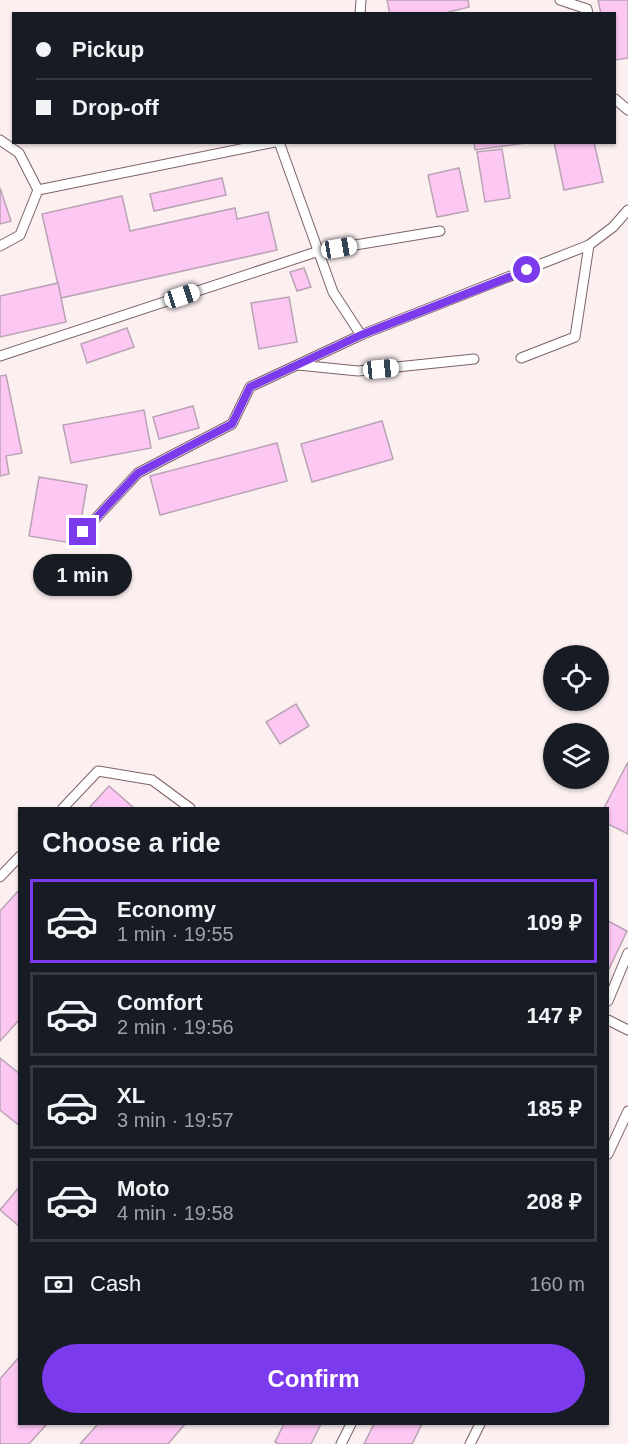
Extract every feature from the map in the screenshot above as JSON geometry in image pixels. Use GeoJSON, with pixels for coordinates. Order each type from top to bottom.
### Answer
{"type":"FeatureCollection","features":[{"type":"Feature","properties":{"kind":"lane"},"geometry":{"type":"LineString","coordinates":[[560,0],[587,9],[588,12]]}},
{"type":"Feature","properties":{"kind":"lane"},"geometry":{"type":"LineString","coordinates":[[616,100],[628,110]]}},
{"type":"Feature","properties":{"kind":"lane"},"geometry":{"type":"LineString","coordinates":[[0,140],[19,153],[38,190],[20,236],[0,246]]}},
{"type":"Feature","properties":{"kind":"lane"},"geometry":{"type":"LineString","coordinates":[[38,190],[267,144]]}},
{"type":"Feature","properties":{"kind":"lane"},"geometry":{"type":"LineString","coordinates":[[278,144],[333,292],[361,335]]}},
{"type":"Feature","properties":{"kind":"lane"},"geometry":{"type":"LineString","coordinates":[[83,532],[138,473],[232,424],[250,387],[361,335],[589,245],[613,227],[628,210]]}},
{"type":"Feature","properties":{"kind":"lane"},"geometry":{"type":"LineString","coordinates":[[0,356],[319,251],[440,231]]}},
{"type":"Feature","properties":{"kind":"lane"},"geometry":{"type":"LineString","coordinates":[[521,358],[575,336],[589,245]]}},
{"type":"Feature","properties":{"kind":"lane"},"geometry":{"type":"LineString","coordinates":[[295,365],[358,371],[474,359]]}},
{"type":"Feature","properties":{"kind":"lane"},"geometry":{"type":"LineString","coordinates":[[64,807],[98,771],[153,780],[189,807]]}},
{"type":"Feature","properties":{"kind":"lane"},"geometry":{"type":"LineString","coordinates":[[0,877],[18,858]]}},
{"type":"Feature","properties":{"kind":"lane"},"geometry":{"type":"LineString","coordinates":[[609,998],[628,953]]}},
{"type":"Feature","properties":{"kind":"lane"},"geometry":{"type":"LineString","coordinates":[[609,1020],[628,1030]]}},
{"type":"Feature","properties":{"kind":"lane"},"geometry":{"type":"LineString","coordinates":[[609,1152],[628,1111]]}},
{"type":"Feature","properties":{"kind":"lane"},"geometry":{"type":"LineString","coordinates":[[341,1444],[350,1425]]}},
{"type":"Feature","properties":{"kind":"lane"},"geometry":{"type":"LineString","coordinates":[[470,1444],[480,1425]]}},
{"type":"Feature","properties":{"kind":"building"},"geometry":{"type":"Polygon","coordinates":[[[387,0],[468,0],[469,7],[449,12],[390,12],[387,0]]]}},
{"type":"Feature","properties":{"kind":"building"},"geometry":{"type":"Polygon","coordinates":[[[598,0],[628,0],[628,58],[616,60],[616,12],[601,12],[598,0]]]}},
{"type":"Feature","properties":{"kind":"building"},"geometry":{"type":"Polygon","coordinates":[[[474,144],[518,144],[475,150],[474,144]]]}},
{"type":"Feature","properties":{"kind":"building"},"geometry":{"type":"Polygon","coordinates":[[[554,144],[594,144],[603,182],[564,190],[554,144]]]}},
{"type":"Feature","properties":{"kind":"building"},"geometry":{"type":"Polygon","coordinates":[[[502,149],[510,198],[485,202],[477,152],[502,149]]]}},
{"type":"Feature","properties":{"kind":"building"},"geometry":{"type":"Polygon","coordinates":[[[459,168],[468,211],[437,217],[428,175],[459,168]]]}},
{"type":"Feature","properties":{"kind":"building"},"geometry":{"type":"Polygon","coordinates":[[[222,178],[226,195],[154,211],[150,194],[222,178]]]}},
{"type":"Feature","properties":{"kind":"building"},"geometry":{"type":"Polygon","coordinates":[[[0,188],[11,221],[0,224],[0,188]]]}},
{"type":"Feature","properties":{"kind":"building"},"geometry":{"type":"Polygon","coordinates":[[[122,196],[130,231],[235,208],[237,219],[268,212],[277,250],[61,298],[42,214],[122,196]]]}},
{"type":"Feature","properties":{"kind":"building"},"geometry":{"type":"Polygon","coordinates":[[[304,268],[311,287],[297,291],[290,272],[304,268]]]}},
{"type":"Feature","properties":{"kind":"building"},"geometry":{"type":"Polygon","coordinates":[[[58,283],[66,322],[0,337],[0,296],[58,283]]]}},
{"type":"Feature","properties":{"kind":"building"},"geometry":{"type":"Polygon","coordinates":[[[289,297],[297,342],[259,349],[251,303],[289,297]]]}},
{"type":"Feature","properties":{"kind":"building"},"geometry":{"type":"Polygon","coordinates":[[[127,328],[134,347],[87,363],[81,344],[127,328]]]}},
{"type":"Feature","properties":{"kind":"building"},"geometry":{"type":"Polygon","coordinates":[[[6,375],[22,453],[6,456],[9,474],[0,476],[0,376],[6,375]]]}},
{"type":"Feature","properties":{"kind":"building"},"geometry":{"type":"Polygon","coordinates":[[[193,406],[199,428],[159,439],[153,417],[193,406]]]}},
{"type":"Feature","properties":{"kind":"building"},"geometry":{"type":"Polygon","coordinates":[[[144,410],[151,448],[71,463],[63,425],[144,410]]]}},
{"type":"Feature","properties":{"kind":"building"},"geometry":{"type":"Polygon","coordinates":[[[382,421],[393,459],[312,482],[301,444],[382,421]]]}},
{"type":"Feature","properties":{"kind":"building"},"geometry":{"type":"Polygon","coordinates":[[[277,443],[287,481],[160,515],[150,476],[277,443]]]}},
{"type":"Feature","properties":{"kind":"building"},"geometry":{"type":"Polygon","coordinates":[[[39,477],[87,485],[77,544],[29,536],[39,477]]]}},
{"type":"Feature","properties":{"kind":"building"},"geometry":{"type":"Polygon","coordinates":[[[296,704],[309,726],[280,744],[266,722],[296,704]]]}},
{"type":"Feature","properties":{"kind":"building"},"geometry":{"type":"Polygon","coordinates":[[[628,762],[628,834],[609,824],[609,807],[605,807],[628,762]]]}},
{"type":"Feature","properties":{"kind":"building"},"geometry":{"type":"Polygon","coordinates":[[[109,786],[133,807],[90,807],[109,786]]]}},
{"type":"Feature","properties":{"kind":"building"},"geometry":{"type":"Polygon","coordinates":[[[18,891],[18,1021],[0,1041],[0,911],[18,891]]]}},
{"type":"Feature","properties":{"kind":"building"},"geometry":{"type":"Polygon","coordinates":[[[609,922],[627,931],[609,969],[609,922]]]}},
{"type":"Feature","properties":{"kind":"building"},"geometry":{"type":"Polygon","coordinates":[[[0,1058],[18,1072],[18,1124],[0,1110],[0,1058]]]}},
{"type":"Feature","properties":{"kind":"building"},"geometry":{"type":"Polygon","coordinates":[[[18,1188],[18,1225],[0,1210],[18,1188]]]}},
{"type":"Feature","properties":{"kind":"building"},"geometry":{"type":"Polygon","coordinates":[[[18,1358],[18,1425],[46,1425],[29,1444],[0,1444],[0,1379],[18,1358]]]}},
{"type":"Feature","properties":{"kind":"building"},"geometry":{"type":"Polygon","coordinates":[[[97,1425],[184,1425],[168,1444],[80,1444],[97,1425]]]}},
{"type":"Feature","properties":{"kind":"building"},"geometry":{"type":"Polygon","coordinates":[[[284,1425],[320,1425],[311,1444],[275,1442],[284,1425]]]}},
{"type":"Feature","properties":{"kind":"building"},"geometry":{"type":"Polygon","coordinates":[[[374,1425],[422,1425],[412,1444],[364,1444],[374,1425]]]}},
{"type":"Feature","properties":{"kind":"route"},"geometry":{"type":"LineString","coordinates":[[83,532],[138,473],[232,424],[250,387],[361,335],[527,270]]}}]}
